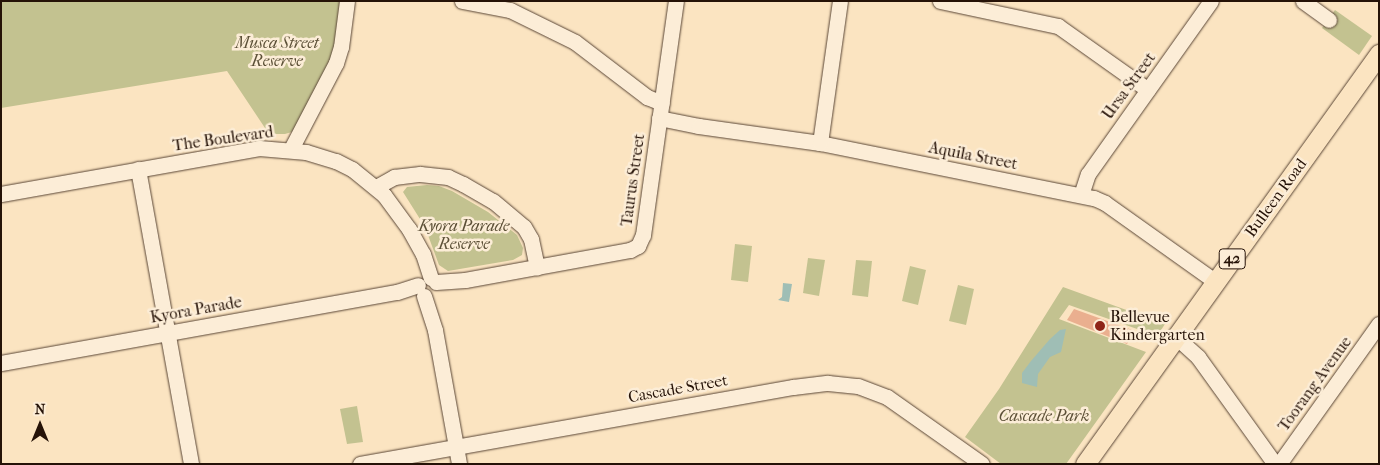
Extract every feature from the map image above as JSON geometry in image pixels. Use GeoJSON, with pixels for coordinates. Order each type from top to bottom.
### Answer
{"type":"FeatureCollection","features":[{"type":"Feature","properties":{"kind":"main road","name":"Bulleen Road"},"geometry":{"type":"LineString","coordinates":[[1085,464],[1379,54]]}},
{"type":"Feature","properties":{"kind":"street"},"geometry":{"type":"LineString","coordinates":[[291,149],[336,63],[341,47],[347,1]]}},
{"type":"Feature","properties":{"kind":"street","name":"Aquila Street"},"geometry":{"type":"LineString","coordinates":[[462,1],[511,6],[575,42],[647,97],[660,115],[699,126],[820,143],[1081,195],[1105,203],[1216,282]]}},
{"type":"Feature","properties":{"kind":"street","name":"Taurus Street"},"geometry":{"type":"LineString","coordinates":[[428,287],[630,250],[638,246],[643,235],[676,1]]}},
{"type":"Feature","properties":{"kind":"street"},"geometry":{"type":"LineString","coordinates":[[820,143],[840,1]]}},
{"type":"Feature","properties":{"kind":"street"},"geometry":{"type":"LineString","coordinates":[[940,1],[1058,26],[1148,90]]}},
{"type":"Feature","properties":{"kind":"street","name":"Ursa Street"},"geometry":{"type":"LineString","coordinates":[[1081,195],[1088,174],[1211,1]]}},
{"type":"Feature","properties":{"kind":"street"},"geometry":{"type":"LineString","coordinates":[[1303,1],[1329,20]]}},
{"type":"Feature","properties":{"kind":"street","name":"The Boulevard"},"geometry":{"type":"LineString","coordinates":[[1,194],[259,148],[291,149],[336,161],[376,187],[395,207],[414,240],[428,287],[459,464]]}},
{"type":"Feature","properties":{"kind":"street"},"geometry":{"type":"LineString","coordinates":[[138,169],[191,464]]}},
{"type":"Feature","properties":{"kind":"street"},"geometry":{"type":"LineString","coordinates":[[376,187],[394,177],[420,174],[448,177],[463,184],[493,201],[524,227],[531,239],[537,267]]}},
{"type":"Feature","properties":{"kind":"street","name":"Kyora Parade"},"geometry":{"type":"LineString","coordinates":[[1,363],[428,287]]}},
{"type":"Feature","properties":{"kind":"street","name":"Toorang Avenue"},"geometry":{"type":"LineString","coordinates":[[1277,464],[1379,324]]}},
{"type":"Feature","properties":{"kind":"street"},"geometry":{"type":"LineString","coordinates":[[1176,337],[1198,357],[1277,464]]}},
{"type":"Feature","properties":{"kind":"street","name":"Cascade Street"},"geometry":{"type":"LineString","coordinates":[[360,464],[793,387],[828,383],[858,386],[887,397],[982,464]]}},
{"type":"Feature","properties":{"kind":"green space","name":"Musca Street Reserve"},"geometry":{"type":"Polygon","coordinates":[[[1,1],[342,1],[334,54],[295,131],[285,134],[269,134],[227,71],[1,108],[1,1]]]}},
{"type":"Feature","properties":{"kind":"green space"},"geometry":{"type":"Polygon","coordinates":[[[1335,10],[1372,36],[1359,55],[1322,28],[1335,10]]]}},
{"type":"Feature","properties":{"kind":"green space","name":"Kyora Parade Reserve"},"geometry":{"type":"Polygon","coordinates":[[[439,186],[452,191],[488,212],[517,235],[523,248],[522,255],[513,260],[448,271],[439,265],[425,227],[403,192],[407,187],[439,186]]]}},
{"type":"Feature","properties":{"kind":"green space"},"geometry":{"type":"Polygon","coordinates":[[[735,244],[752,246],[748,282],[731,280],[735,244]]]}},
{"type":"Feature","properties":{"kind":"green space"},"geometry":{"type":"Polygon","coordinates":[[[808,258],[825,260],[819,296],[803,293],[808,258]]]}},
{"type":"Feature","properties":{"kind":"green space"},"geometry":{"type":"Polygon","coordinates":[[[856,260],[872,261],[868,297],[852,295],[856,260]]]}},
{"type":"Feature","properties":{"kind":"green space"},"geometry":{"type":"Polygon","coordinates":[[[910,266],[926,270],[918,305],[902,301],[910,266]]]}},
{"type":"Feature","properties":{"kind":"green space"},"geometry":{"type":"Polygon","coordinates":[[[958,285],[974,289],[966,325],[949,321],[958,285]]]}},
{"type":"Feature","properties":{"kind":"green space","name":"Cascade Park"},"geometry":{"type":"Polygon","coordinates":[[[1063,287],[1165,324],[1157,336],[1069,305],[1059,319],[1146,352],[1066,464],[1001,464],[965,437],[999,389],[1063,287]]]}},
{"type":"Feature","properties":{"kind":"green space"},"geometry":{"type":"Polygon","coordinates":[[[357,406],[363,442],[347,444],[340,409],[357,406]]]}},
{"type":"Feature","properties":{"kind":"water"},"geometry":{"type":"Polygon","coordinates":[[[783,283],[792,284],[789,302],[778,300],[782,297],[783,283]]]}},
{"type":"Feature","properties":{"kind":"water"},"geometry":{"type":"Polygon","coordinates":[[[1066,329],[1061,352],[1050,357],[1038,374],[1037,387],[1022,383],[1022,373],[1031,361],[1050,339],[1060,330],[1066,329]]]}},
{"type":"Feature","properties":{"kind":"building","name":"Bellevue Kindergarten"},"geometry":{"type":"Polygon","coordinates":[[[1074,309],[1135,331],[1127,344],[1067,320],[1074,309]]]}},
{"type":"Feature","properties":{"kind":"place","name":"Bellevue Kindergarten"},"geometry":{"type":"Point","coordinates":[1100,326]}}]}
